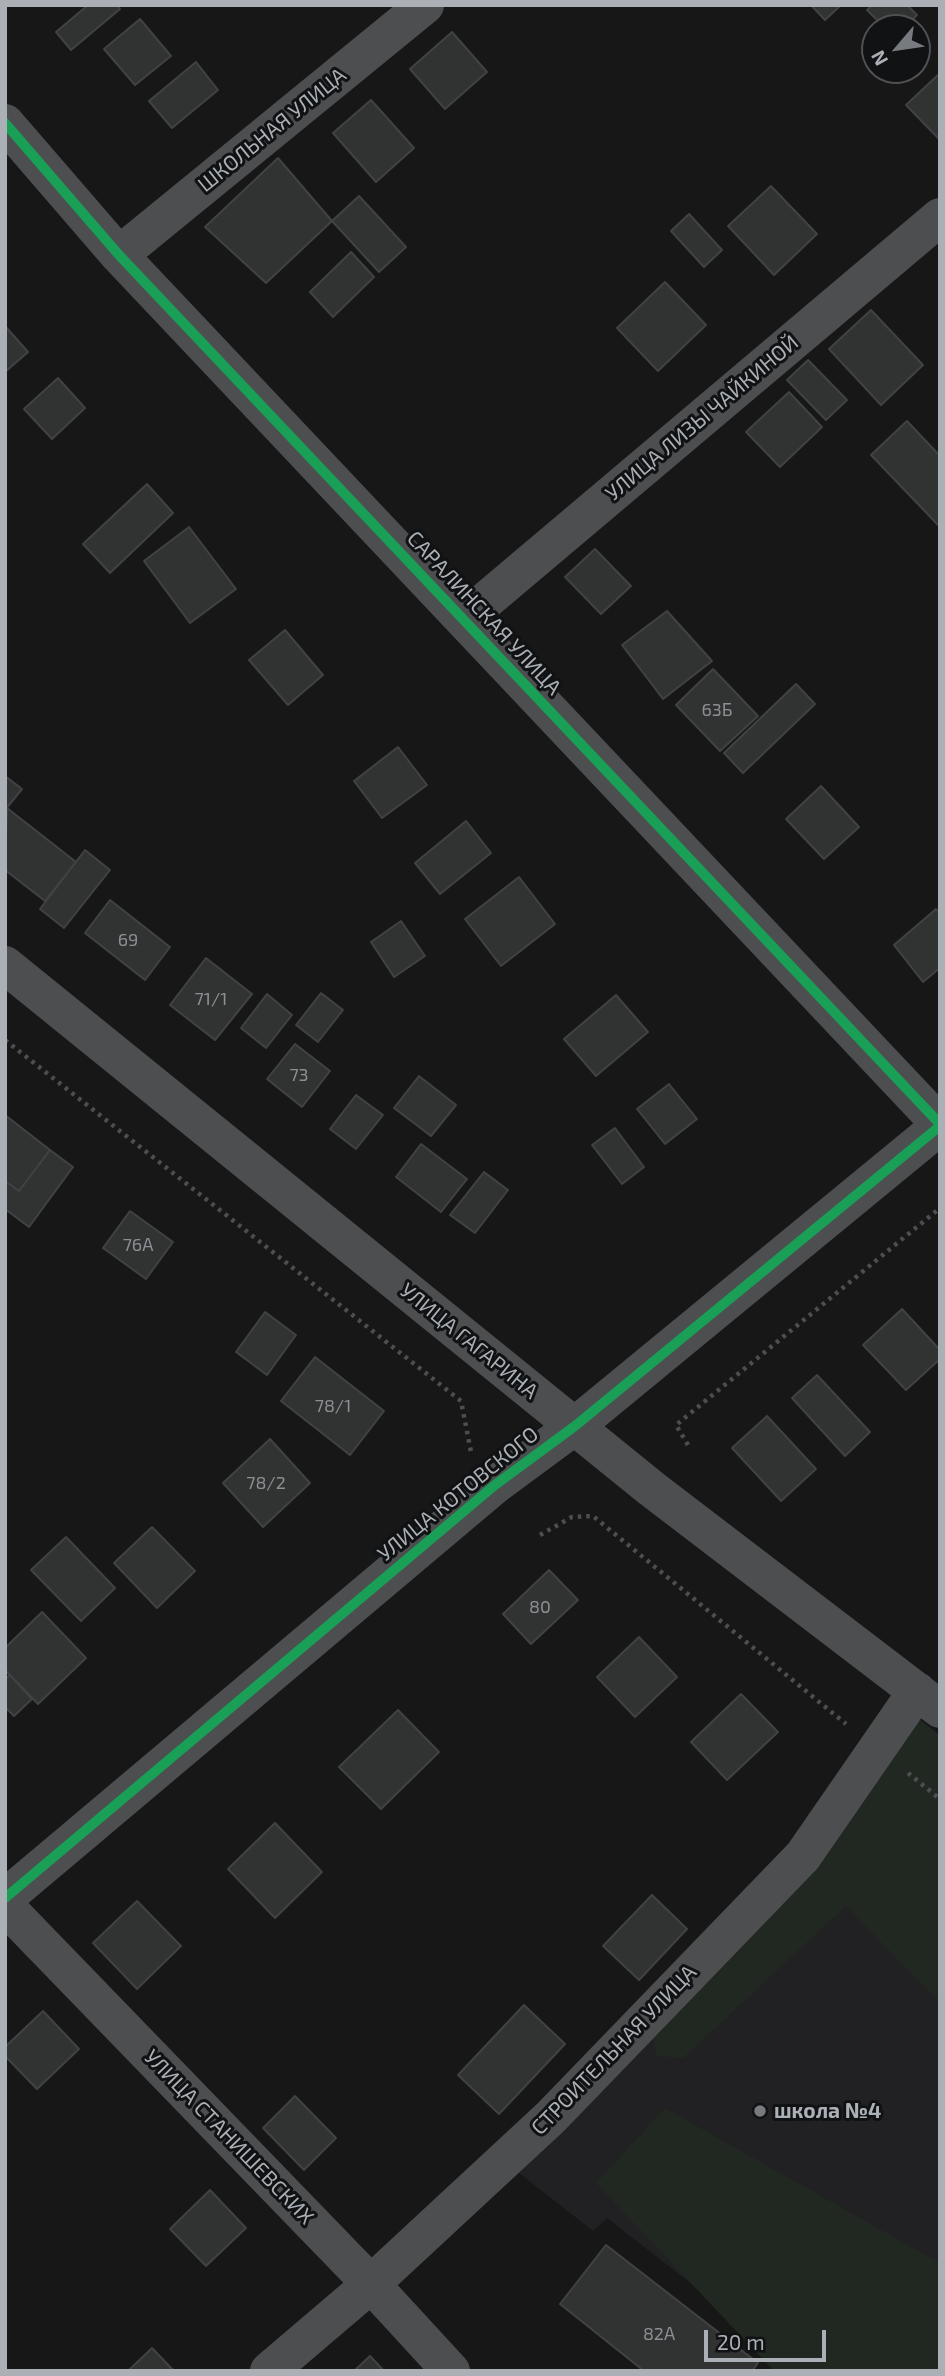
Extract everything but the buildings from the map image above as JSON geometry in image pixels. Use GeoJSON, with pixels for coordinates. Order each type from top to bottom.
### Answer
{"type":"FeatureCollection","features":[{"type":"Feature","properties":{"kind":"street","name":"ШКОЛЬНАЯ УЛИЦА"},"geometry":{"type":"LineString","coordinates":[[119,255],[425,5]]}},
{"type":"Feature","properties":{"kind":"street","name":"САРАЛИНСКАЯ УЛИЦА"},"geometry":{"type":"LineString","coordinates":[[5,123],[119,255],[940,1125]]}},
{"type":"Feature","properties":{"kind":"street","name":"УЛИЦА ЛИЗЫ ЧАЙКИНОЙ"},"geometry":{"type":"LineString","coordinates":[[464,620],[940,217]]}},
{"type":"Feature","properties":{"kind":"street","name":"УЛИЦА ГАГАРИНА"},"geometry":{"type":"LineString","coordinates":[[5,965],[652,1489],[928,1700]]}},
{"type":"Feature","properties":{"kind":"street","name":"УЛИЦА КОТОВСКОГО"},"geometry":{"type":"LineString","coordinates":[[5,1898],[495,1485],[575,1426],[940,1125]]}},
{"type":"Feature","properties":{"kind":"street","name":"СТРОИТЕЛЬНАЯ УЛИЦА"},"geometry":{"type":"LineString","coordinates":[[269,2371],[371,2284],[551,2117],[803,1856],[877,1749],[928,1700]]}},
{"type":"Feature","properties":{"kind":"street","name":"УЛИЦА СТАНИШЕВСКИХ"},"geometry":{"type":"LineString","coordinates":[[5,1906],[452,2371]]}},
{"type":"Feature","properties":{"kind":"path"},"geometry":{"type":"LineString","coordinates":[[5,1040],[461,1401],[472,1459]]}},
{"type":"Feature","properties":{"kind":"path"},"geometry":{"type":"LineString","coordinates":[[688,1446],[676,1424],[940,1208]]}},
{"type":"Feature","properties":{"kind":"path"},"geometry":{"type":"LineString","coordinates":[[540,1535],[572,1517],[593,1516],[940,1799]]}},
{"type":"Feature","properties":{"kind":"shaded area"},"geometry":{"type":"Polygon","coordinates":[[[919,1719],[940,1735],[940,2003],[846,1906],[683,2058],[657,2056],[650,2027],[919,1719]]]}},
{"type":"Feature","properties":{"kind":"shaded area","name":"школа №4"},"geometry":{"type":"Polygon","coordinates":[[[873,1807],[940,1859],[940,2371],[803,2371],[607,2218],[593,2231],[519,2173],[873,1807]]]}},
{"type":"Feature","properties":{"kind":"shaded area"},"geometry":{"type":"Polygon","coordinates":[[[665,2108],[940,2263],[940,2371],[774,2371],[596,2183],[665,2108]]]}},
{"type":"Feature","properties":{"kind":"cycle path"},"geometry":{"type":"LineString","coordinates":[[5,123],[119,255],[940,1124]]}},
{"type":"Feature","properties":{"kind":"cycle path"},"geometry":{"type":"LineString","coordinates":[[5,1898],[495,1485],[575,1426],[940,1126]]}},
{"type":"Feature","properties":{"kind":"place","name":"школа №4"},"geometry":{"type":"Point","coordinates":[760,2111]}}]}
